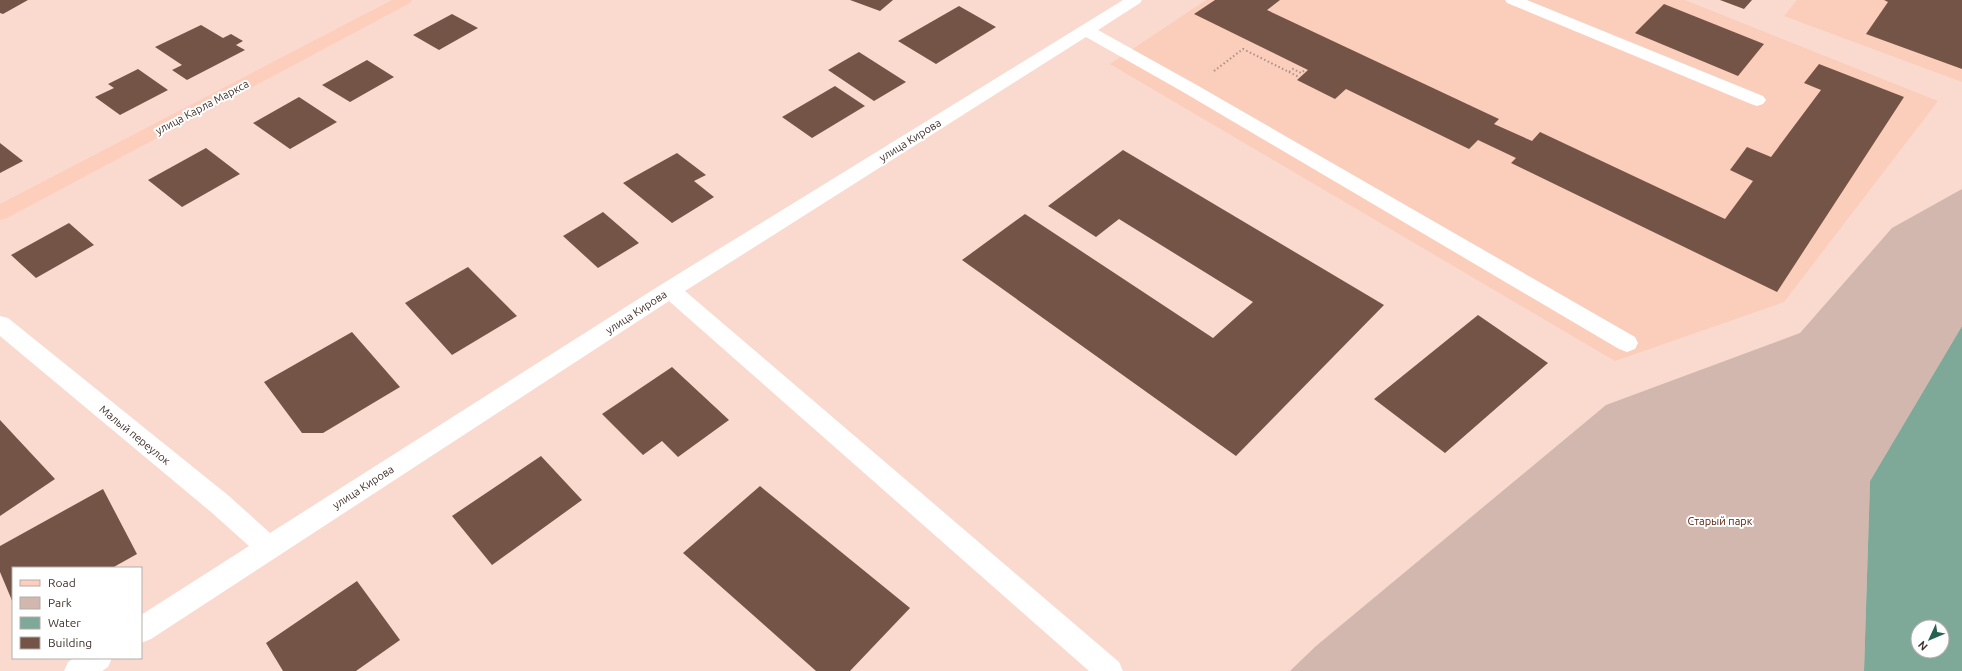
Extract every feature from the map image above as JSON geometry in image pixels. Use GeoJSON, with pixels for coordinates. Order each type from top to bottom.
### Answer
{"type":"FeatureCollection","features":[{"type":"Feature","properties":{"kind":"main road","name":"улица Карла Маркса"},"geometry":{"type":"LineString","coordinates":[[0,214],[404,0]]}},
{"type":"Feature","properties":{"kind":"street","name":"улица Кирова"},"geometry":{"type":"LineString","coordinates":[[142,629],[670,290],[1134,0]]}},
{"type":"Feature","properties":{"kind":"street"},"geometry":{"type":"LineString","coordinates":[[1513,0],[1757,100]]}},
{"type":"Feature","properties":{"kind":"street"},"geometry":{"type":"LineString","coordinates":[[1085,30],[1189,88],[1628,343]]}},
{"type":"Feature","properties":{"kind":"street"},"geometry":{"type":"LineString","coordinates":[[670,290],[1109,671]]}},
{"type":"Feature","properties":{"kind":"street","name":"Малый переулок"},"geometry":{"type":"LineString","coordinates":[[0,324],[220,504],[269,548]]}},
{"type":"Feature","properties":{"kind":"street"},"geometry":{"type":"LineString","coordinates":[[78,671],[96,659]]}},
{"type":"Feature","properties":{"kind":"path"},"geometry":{"type":"LineString","coordinates":[[1189,88],[1243,49],[1300,77]]}},
{"type":"Feature","properties":{"kind":"path"},"geometry":{"type":"LineString","coordinates":[[1289,72],[1293,69],[1302,73],[1306,69]]}},
{"type":"Feature","properties":{"kind":"shaded area"},"geometry":{"type":"Polygon","coordinates":[[[1206,0],[1685,0],[1938,101],[1784,302],[1615,361],[1110,64],[1206,0]]]}},
{"type":"Feature","properties":{"kind":"shaded area"},"geometry":{"type":"Polygon","coordinates":[[[1797,0],[1962,0],[1962,82],[1784,16],[1797,0]]]}},
{"type":"Feature","properties":{"kind":"green space","name":"Старый парк"},"geometry":{"type":"Polygon","coordinates":[[[1962,189],[1962,326],[1870,481],[1864,671],[1290,671],[1316,646],[1606,405],[1800,333],[1892,228],[1962,189]]]}},
{"type":"Feature","properties":{"kind":"water"},"geometry":{"type":"Polygon","coordinates":[[[1962,326],[1962,671],[1864,671],[1870,481],[1962,326]]]}},
{"type":"Feature","properties":{"kind":"building"},"geometry":{"type":"Polygon","coordinates":[[[0,0],[28,0],[3,14],[0,13],[0,0]]]}},
{"type":"Feature","properties":{"kind":"building"},"geometry":{"type":"Polygon","coordinates":[[[850,0],[893,0],[880,11],[850,0]]]}},
{"type":"Feature","properties":{"kind":"building"},"geometry":{"type":"Polygon","coordinates":[[[1215,0],[1280,0],[1267,10],[1499,119],[1494,124],[1532,141],[1540,132],[1725,219],[1753,181],[1730,170],[1747,147],[1771,157],[1821,90],[1804,83],[1819,64],[1904,97],[1777,292],[1511,163],[1516,158],[1478,140],[1469,149],[1346,89],[1335,99],[1297,80],[1308,70],[1194,14],[1215,0]]]}},
{"type":"Feature","properties":{"kind":"building"},"geometry":{"type":"Polygon","coordinates":[[[1720,0],[1752,0],[1744,9],[1720,0]]]}},
{"type":"Feature","properties":{"kind":"building"},"geometry":{"type":"Polygon","coordinates":[[[1884,0],[1962,0],[1962,69],[1866,34],[1888,2],[1884,0]]]}},
{"type":"Feature","properties":{"kind":"building"},"geometry":{"type":"Polygon","coordinates":[[[1664,4],[1764,44],[1738,76],[1635,33],[1664,4]]]}},
{"type":"Feature","properties":{"kind":"building"},"geometry":{"type":"Polygon","coordinates":[[[959,6],[996,27],[936,64],[898,41],[959,6]]]}},
{"type":"Feature","properties":{"kind":"building"},"geometry":{"type":"Polygon","coordinates":[[[452,14],[478,28],[439,50],[413,35],[452,14]]]}},
{"type":"Feature","properties":{"kind":"building"},"geometry":{"type":"Polygon","coordinates":[[[201,25],[223,38],[231,34],[243,41],[236,45],[245,50],[187,80],[172,70],[182,65],[155,47],[201,25]]]}},
{"type":"Feature","properties":{"kind":"building"},"geometry":{"type":"Polygon","coordinates":[[[859,52],[906,82],[874,101],[828,70],[859,52]]]}},
{"type":"Feature","properties":{"kind":"building"},"geometry":{"type":"Polygon","coordinates":[[[367,60],[394,77],[350,102],[322,85],[367,60]]]}},
{"type":"Feature","properties":{"kind":"building"},"geometry":{"type":"Polygon","coordinates":[[[138,69],[168,90],[120,115],[95,97],[114,88],[108,84],[138,69]]]}},
{"type":"Feature","properties":{"kind":"building"},"geometry":{"type":"Polygon","coordinates":[[[835,86],[865,106],[812,138],[782,117],[835,86]]]}},
{"type":"Feature","properties":{"kind":"building"},"geometry":{"type":"Polygon","coordinates":[[[299,97],[337,122],[290,149],[253,123],[299,97]]]}},
{"type":"Feature","properties":{"kind":"building"},"geometry":{"type":"Polygon","coordinates":[[[0,143],[23,161],[0,173],[0,143]]]}},
{"type":"Feature","properties":{"kind":"building"},"geometry":{"type":"Polygon","coordinates":[[[206,148],[240,174],[182,207],[148,180],[206,148]]]}},
{"type":"Feature","properties":{"kind":"building"},"geometry":{"type":"Polygon","coordinates":[[[1123,150],[1384,305],[1236,456],[962,260],[1025,214],[1213,338],[1253,302],[1119,219],[1096,237],[1048,206],[1123,150]]]}},
{"type":"Feature","properties":{"kind":"building"},"geometry":{"type":"Polygon","coordinates":[[[677,153],[706,175],[694,181],[714,197],[672,223],[623,183],[677,153]]]}},
{"type":"Feature","properties":{"kind":"building"},"geometry":{"type":"Polygon","coordinates":[[[603,212],[639,243],[598,268],[563,236],[603,212]]]}},
{"type":"Feature","properties":{"kind":"building"},"geometry":{"type":"Polygon","coordinates":[[[69,223],[94,245],[36,278],[11,255],[69,223]]]}},
{"type":"Feature","properties":{"kind":"building"},"geometry":{"type":"Polygon","coordinates":[[[468,267],[517,316],[452,355],[405,303],[468,267]]]}},
{"type":"Feature","properties":{"kind":"building"},"geometry":{"type":"Polygon","coordinates":[[[1478,315],[1548,363],[1445,453],[1374,399],[1478,315]]]}},
{"type":"Feature","properties":{"kind":"building"},"geometry":{"type":"Polygon","coordinates":[[[352,332],[400,387],[323,433],[302,433],[264,382],[352,332]]]}},
{"type":"Feature","properties":{"kind":"building"},"geometry":{"type":"Polygon","coordinates":[[[672,367],[729,420],[678,457],[662,441],[643,455],[602,414],[672,367]]]}},
{"type":"Feature","properties":{"kind":"building"},"geometry":{"type":"Polygon","coordinates":[[[0,420],[55,479],[0,516],[0,420]]]}},
{"type":"Feature","properties":{"kind":"building"},"geometry":{"type":"Polygon","coordinates":[[[541,456],[582,500],[492,565],[452,516],[541,456]]]}},
{"type":"Feature","properties":{"kind":"building"},"geometry":{"type":"Polygon","coordinates":[[[760,486],[910,608],[850,671],[816,671],[683,553],[760,486]]]}},
{"type":"Feature","properties":{"kind":"building"},"geometry":{"type":"Polygon","coordinates":[[[103,489],[137,554],[114,567],[12,567],[12,601],[0,572],[0,546],[103,489]]]}},
{"type":"Feature","properties":{"kind":"building"},"geometry":{"type":"Polygon","coordinates":[[[357,581],[400,640],[356,671],[283,671],[266,643],[357,581]]]}}]}
